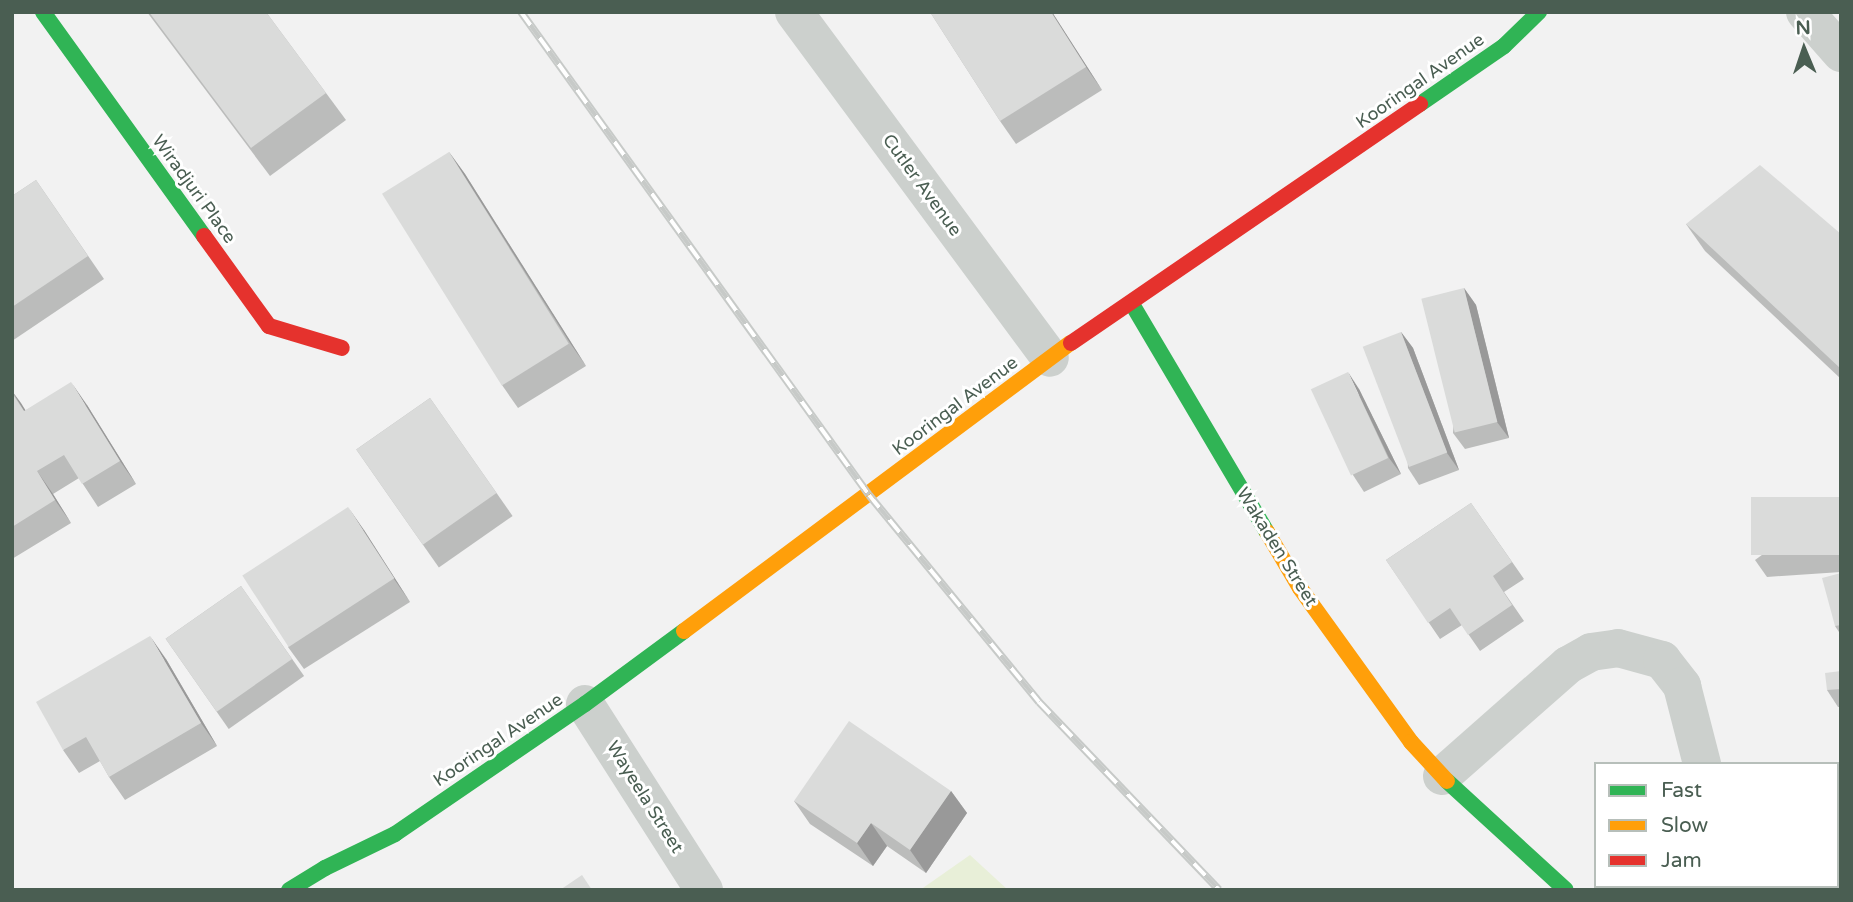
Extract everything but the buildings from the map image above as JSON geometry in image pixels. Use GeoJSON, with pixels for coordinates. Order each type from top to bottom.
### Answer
{"type":"FeatureCollection","features":[{"type":"Feature","properties":{"kind":"street","name":"Wiradjuri Place"},"geometry":{"type":"LineString","coordinates":[[43,12],[269,326],[342,348]]}},
{"type":"Feature","properties":{"kind":"street","name":"Cutler Avenue"},"geometry":{"type":"LineString","coordinates":[[794,12],[1050,358]]}},
{"type":"Feature","properties":{"kind":"street","name":"Kooringal Avenue"},"geometry":{"type":"LineString","coordinates":[[289,890],[326,868],[395,834],[585,704],[1050,358],[1504,46],[1539,12]]}},
{"type":"Feature","properties":{"kind":"street"},"geometry":{"type":"LineString","coordinates":[[1804,12],[1841,53]]}},
{"type":"Feature","properties":{"kind":"street","name":"Wakaden Street"},"geometry":{"type":"LineString","coordinates":[[1132,304],[1300,588],[1411,742],[1442,776],[1566,890]]}},
{"type":"Feature","properties":{"kind":"street"},"geometry":{"type":"LineString","coordinates":[[1442,776],[1568,664],[1591,652],[1618,648],[1662,660],[1682,686],[1701,762]]}},
{"type":"Feature","properties":{"kind":"street","name":"Wayeela Street"},"geometry":{"type":"LineString","coordinates":[[585,704],[704,890]]}},
{"type":"Feature","properties":{"kind":"street","name":"Kooringal Avenue"},"geometry":{"type":"LineString","coordinates":[[358,871],[395,834]]}},
{"type":"Feature","properties":{"kind":"green space"},"geometry":{"type":"Polygon","coordinates":[[[970,855],[1008,890],[920,890],[970,855]]]}},
{"type":"Feature","properties":{"kind":"railway"},"geometry":{"type":"LineString","coordinates":[[521,12],[869,495],[1039,702],[1219,890]]}},
{"type":"Feature","properties":{"kind":"traffic: fast"},"geometry":{"type":"LineString","coordinates":[[43,12],[204,236]]}},
{"type":"Feature","properties":{"kind":"traffic: fast"},"geometry":{"type":"LineString","coordinates":[[1420,104],[1504,46],[1539,12]]}},
{"type":"Feature","properties":{"kind":"traffic: fast"},"geometry":{"type":"LineString","coordinates":[[1132,304],[1267,532]]}},
{"type":"Feature","properties":{"kind":"traffic: fast"},"geometry":{"type":"LineString","coordinates":[[289,890],[325,868],[395,834],[585,704],[684,631]]}},
{"type":"Feature","properties":{"kind":"traffic: fast"},"geometry":{"type":"LineString","coordinates":[[1447,781],[1566,890]]}},
{"type":"Feature","properties":{"kind":"traffic: slow"},"geometry":{"type":"LineString","coordinates":[[684,631],[1071,343]]}},
{"type":"Feature","properties":{"kind":"traffic: slow"},"geometry":{"type":"LineString","coordinates":[[1267,532],[1300,588],[1411,742],[1447,781]]}},
{"type":"Feature","properties":{"kind":"traffic: jam"},"geometry":{"type":"LineString","coordinates":[[1071,343],[1420,104]]}},
{"type":"Feature","properties":{"kind":"traffic: jam"},"geometry":{"type":"LineString","coordinates":[[204,236],[269,326],[342,348]]}}]}
